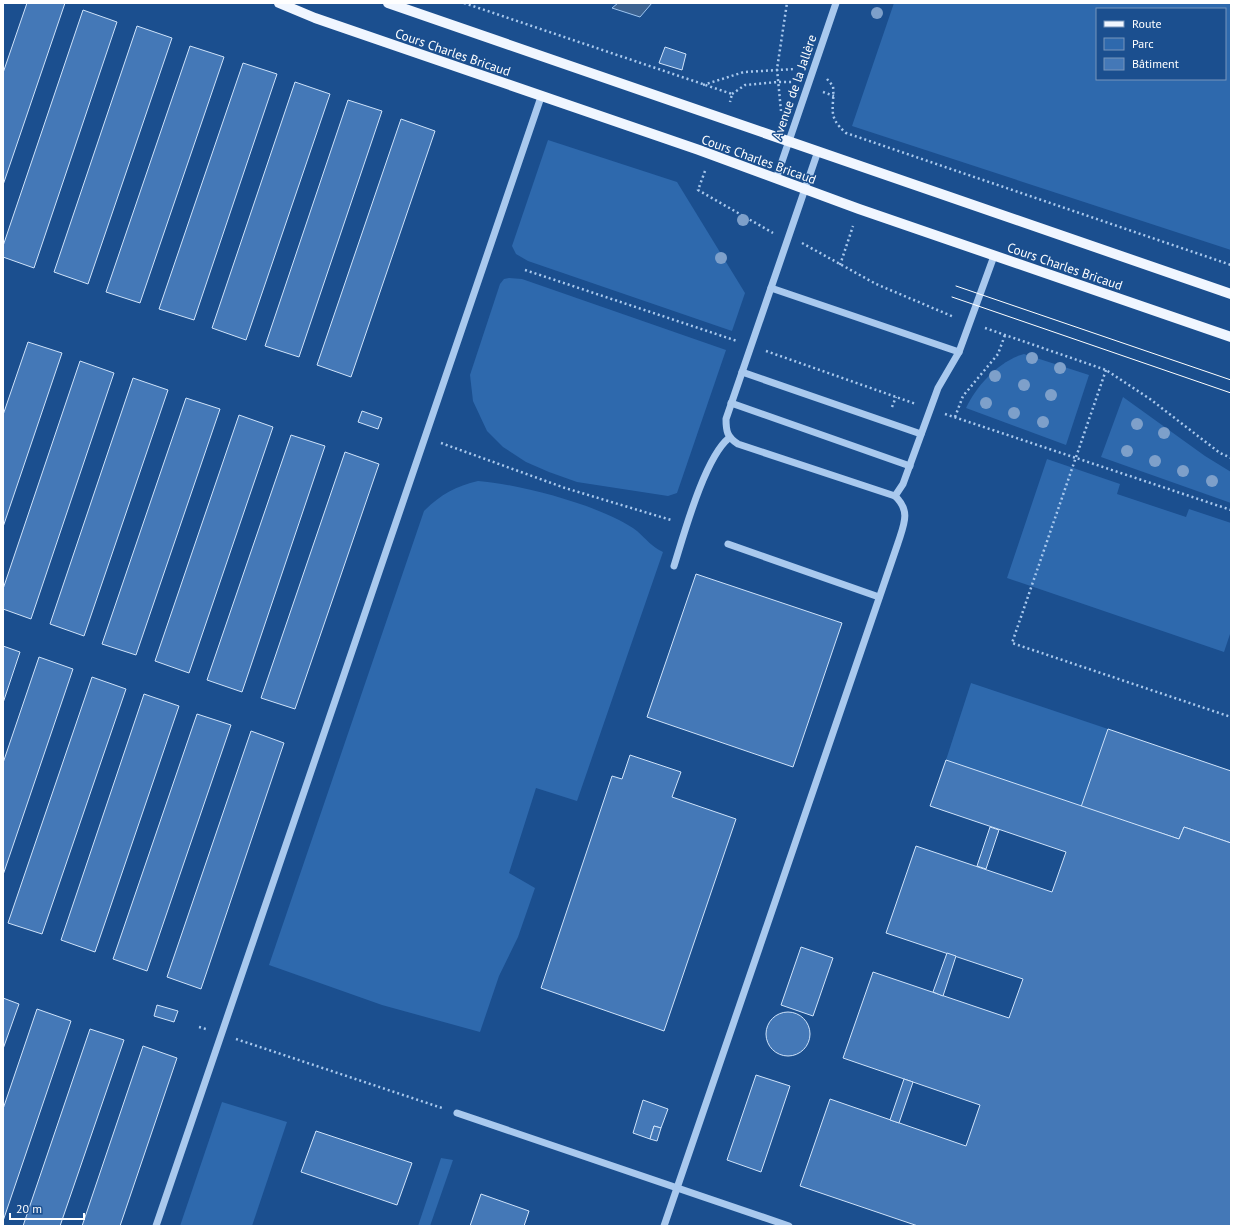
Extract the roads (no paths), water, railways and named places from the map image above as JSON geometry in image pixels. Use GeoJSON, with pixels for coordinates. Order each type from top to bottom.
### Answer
{"type":"FeatureCollection","features":[{"type":"Feature","properties":{"kind":"main road","name":"Cours Charles Bricaud"},"geometry":{"type":"LineString","coordinates":[[280,3],[315,18],[711,155],[805,190],[994,256],[1231,337]]}},
{"type":"Feature","properties":{"kind":"main road","name":"Cours Charles Bricaud"},"geometry":{"type":"LineString","coordinates":[[388,3],[723,120],[818,151],[1231,294]]}},
{"type":"Feature","properties":{"kind":"street","name":"Avenue de la Jallère"},"geometry":{"type":"LineString","coordinates":[[776,179],[836,3]]}},
{"type":"Feature","properties":{"kind":"street"},"geometry":{"type":"LineString","coordinates":[[156,1226],[541,97]]}},
{"type":"Feature","properties":{"kind":"street"},"geometry":{"type":"LineString","coordinates":[[664,1226],[906,518],[902,503],[895,496],[738,444],[729,438],[726,429],[726,419],[731,403],[818,151]]}},
{"type":"Feature","properties":{"kind":"street"},"geometry":{"type":"LineString","coordinates":[[895,496],[903,484],[938,388],[959,352],[994,256]]}},
{"type":"Feature","properties":{"kind":"street"},"geometry":{"type":"LineString","coordinates":[[771,288],[959,352]]}},
{"type":"Feature","properties":{"kind":"street"},"geometry":{"type":"LineString","coordinates":[[742,372],[921,434]]}},
{"type":"Feature","properties":{"kind":"street"},"geometry":{"type":"LineString","coordinates":[[731,403],[910,466]]}},
{"type":"Feature","properties":{"kind":"street"},"geometry":{"type":"LineString","coordinates":[[674,566],[708,468],[721,445],[729,438]]}},
{"type":"Feature","properties":{"kind":"street"},"geometry":{"type":"LineString","coordinates":[[728,544],[879,597]]}},
{"type":"Feature","properties":{"kind":"street"},"geometry":{"type":"LineString","coordinates":[[457,1113],[789,1226]]}},
{"type":"Feature","properties":{"kind":"tram line"},"geometry":{"type":"LineString","coordinates":[[956,286],[1231,380]]}},
{"type":"Feature","properties":{"kind":"tram line"},"geometry":{"type":"LineString","coordinates":[[952,297],[1231,393]]}}]}
